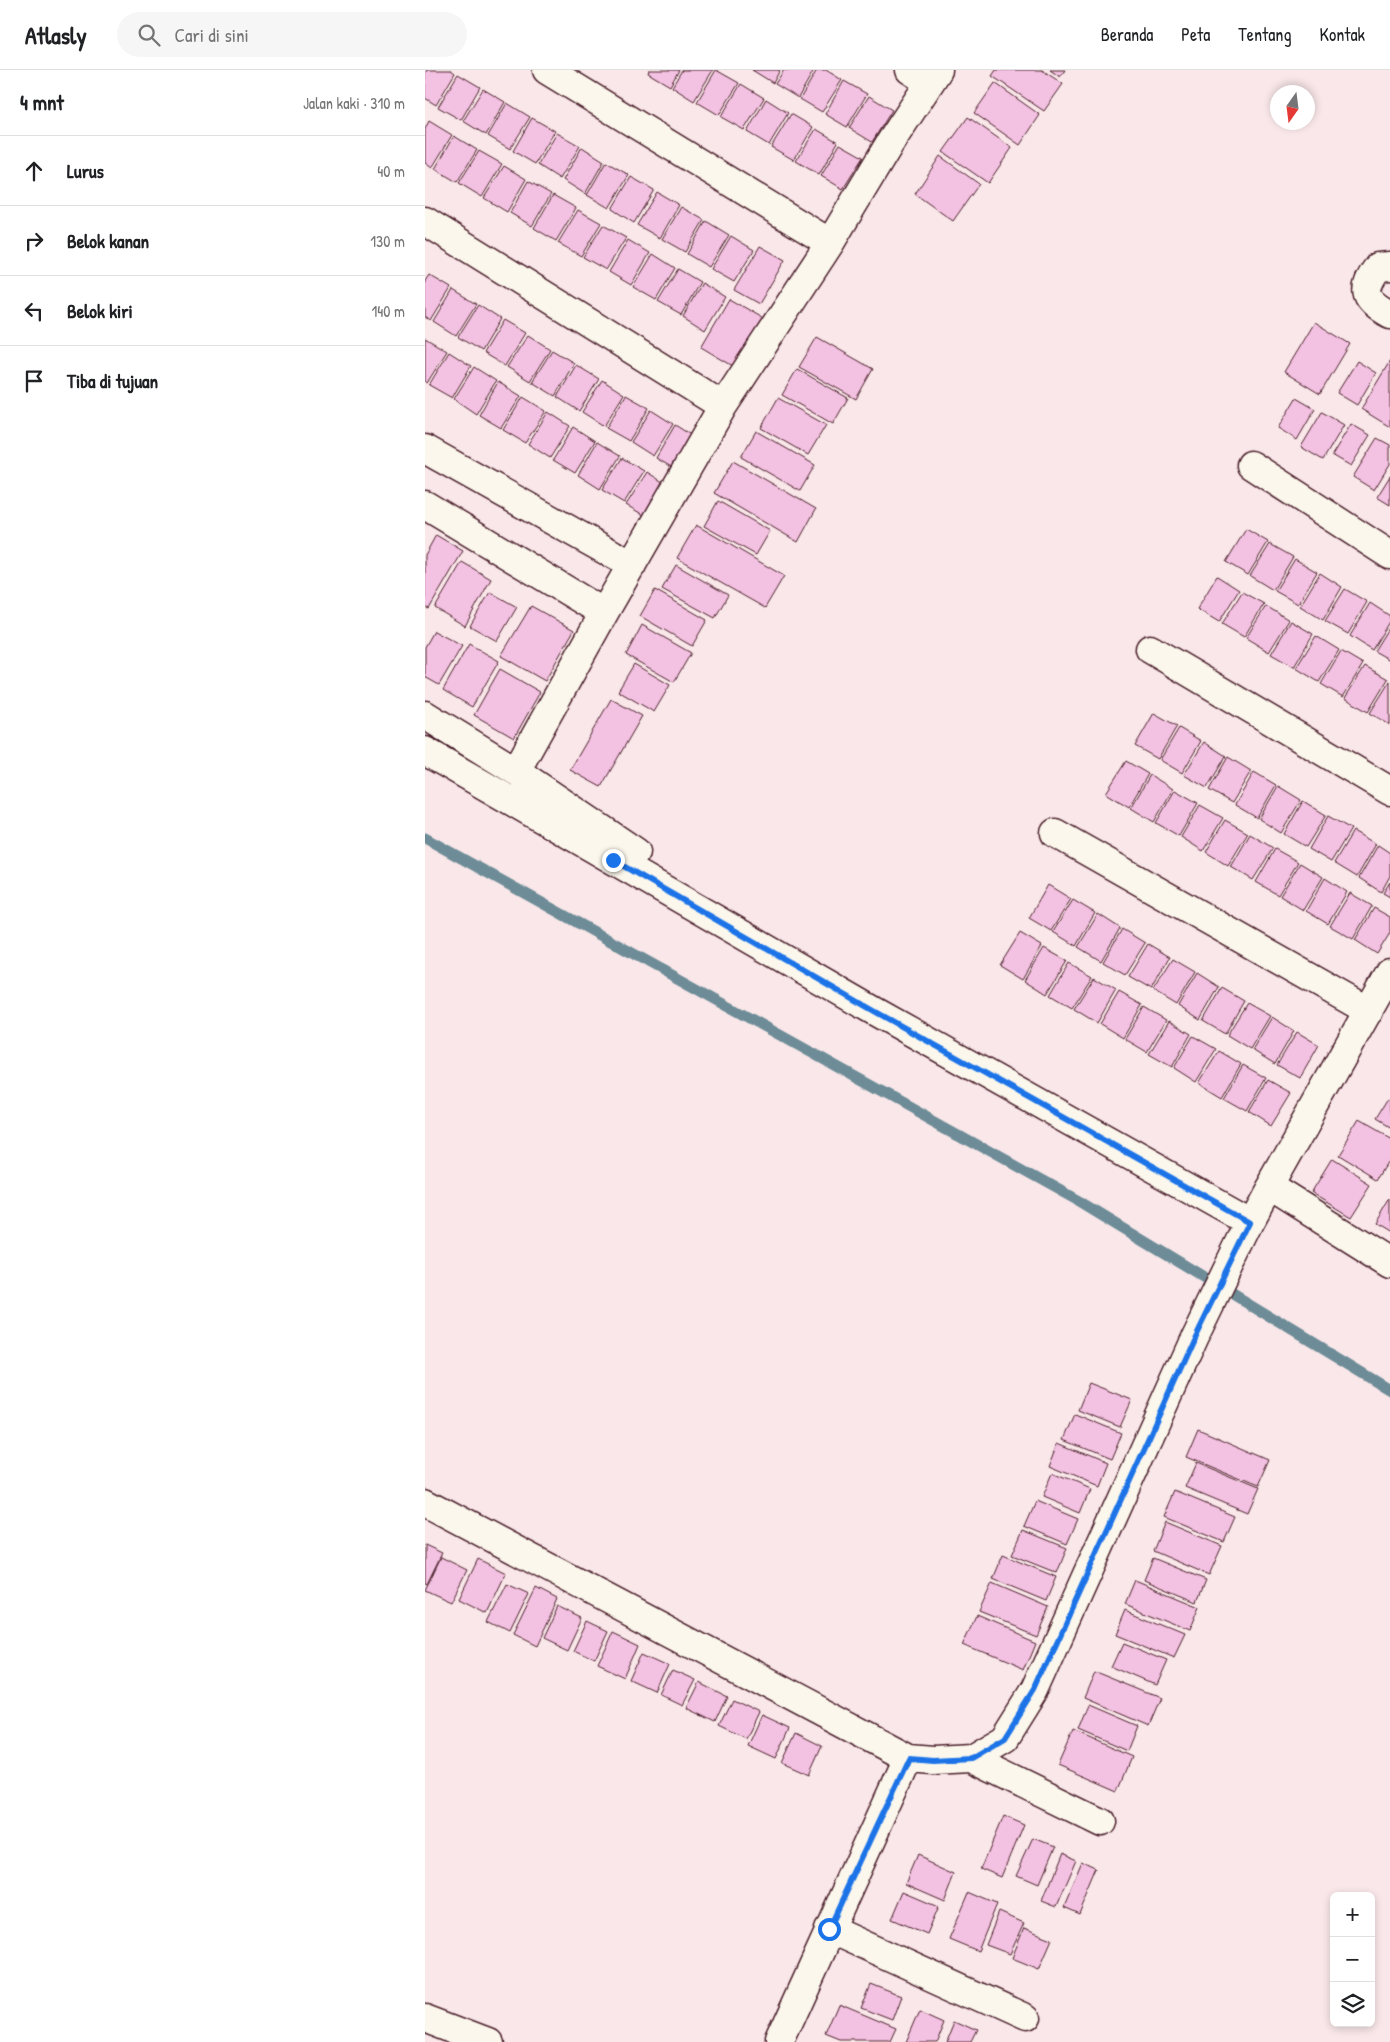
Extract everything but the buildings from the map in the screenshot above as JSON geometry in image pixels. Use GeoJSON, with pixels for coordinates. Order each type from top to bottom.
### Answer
{"type":"FeatureCollection","features":[{"type":"Feature","properties":{"kind":"street"},"geometry":{"type":"LineString","coordinates":[[547,70],[830,243]]}},
{"type":"Feature","properties":{"kind":"street"},"geometry":{"type":"LineString","coordinates":[[517,771],[604,613],[723,406],[830,243],[926,74]]}},
{"type":"Feature","properties":{"kind":"street"},"geometry":{"type":"LineString","coordinates":[[425,221],[723,406]]}},
{"type":"Feature","properties":{"kind":"street"},"geometry":{"type":"LineString","coordinates":[[1390,266],[1378,267],[1367,285],[1367,297],[1371,303],[1390,314]]}},
{"type":"Feature","properties":{"kind":"street"},"geometry":{"type":"LineString","coordinates":[[425,448],[632,565]]}},
{"type":"Feature","properties":{"kind":"street"},"geometry":{"type":"LineString","coordinates":[[1251,464],[1390,555]]}},
{"type":"Feature","properties":{"kind":"street"},"geometry":{"type":"LineString","coordinates":[[425,505],[604,613]]}},
{"type":"Feature","properties":{"kind":"street"},"geometry":{"type":"LineString","coordinates":[[1150,650],[1390,791]]}},
{"type":"Feature","properties":{"kind":"street"},"geometry":{"type":"LineString","coordinates":[[425,715],[517,771],[636,852]]}},
{"type":"Feature","properties":{"kind":"street"},"geometry":{"type":"LineString","coordinates":[[425,751],[876,1012],[1250,1222]]}},
{"type":"Feature","properties":{"kind":"street"},"geometry":{"type":"LineString","coordinates":[[1055,833],[1369,1011]]}},
{"type":"Feature","properties":{"kind":"street"},"geometry":{"type":"LineString","coordinates":[[425,1502],[909,1758],[933,1760],[971,1758],[1005,1738],[1035,1690],[1194,1337],[1250,1222],[1390,972]]}},
{"type":"Feature","properties":{"kind":"street"},"geometry":{"type":"LineString","coordinates":[[1269,1187],[1390,1262]]}},
{"type":"Feature","properties":{"kind":"street"},"geometry":{"type":"LineString","coordinates":[[779,2042],[829,1929],[909,1758]]}},
{"type":"Feature","properties":{"kind":"street"},"geometry":{"type":"LineString","coordinates":[[971,1758],[1100,1821]]}},
{"type":"Feature","properties":{"kind":"street"},"geometry":{"type":"LineString","coordinates":[[829,1929],[1025,2018]]}},
{"type":"Feature","properties":{"kind":"street"},"geometry":{"type":"LineString","coordinates":[[425,2018],[488,2042]]}},
{"type":"Feature","properties":{"kind":"waterway"},"geometry":{"type":"LineString","coordinates":[[425,838],[1077,1200],[1390,1390]]}},
{"type":"Feature","properties":{"kind":"route"},"geometry":{"type":"LineString","coordinates":[[613,860],[876,1012],[1250,1222],[1194,1337],[1035,1690],[1005,1738],[971,1758],[933,1760],[909,1758],[829,1929]]}}]}
